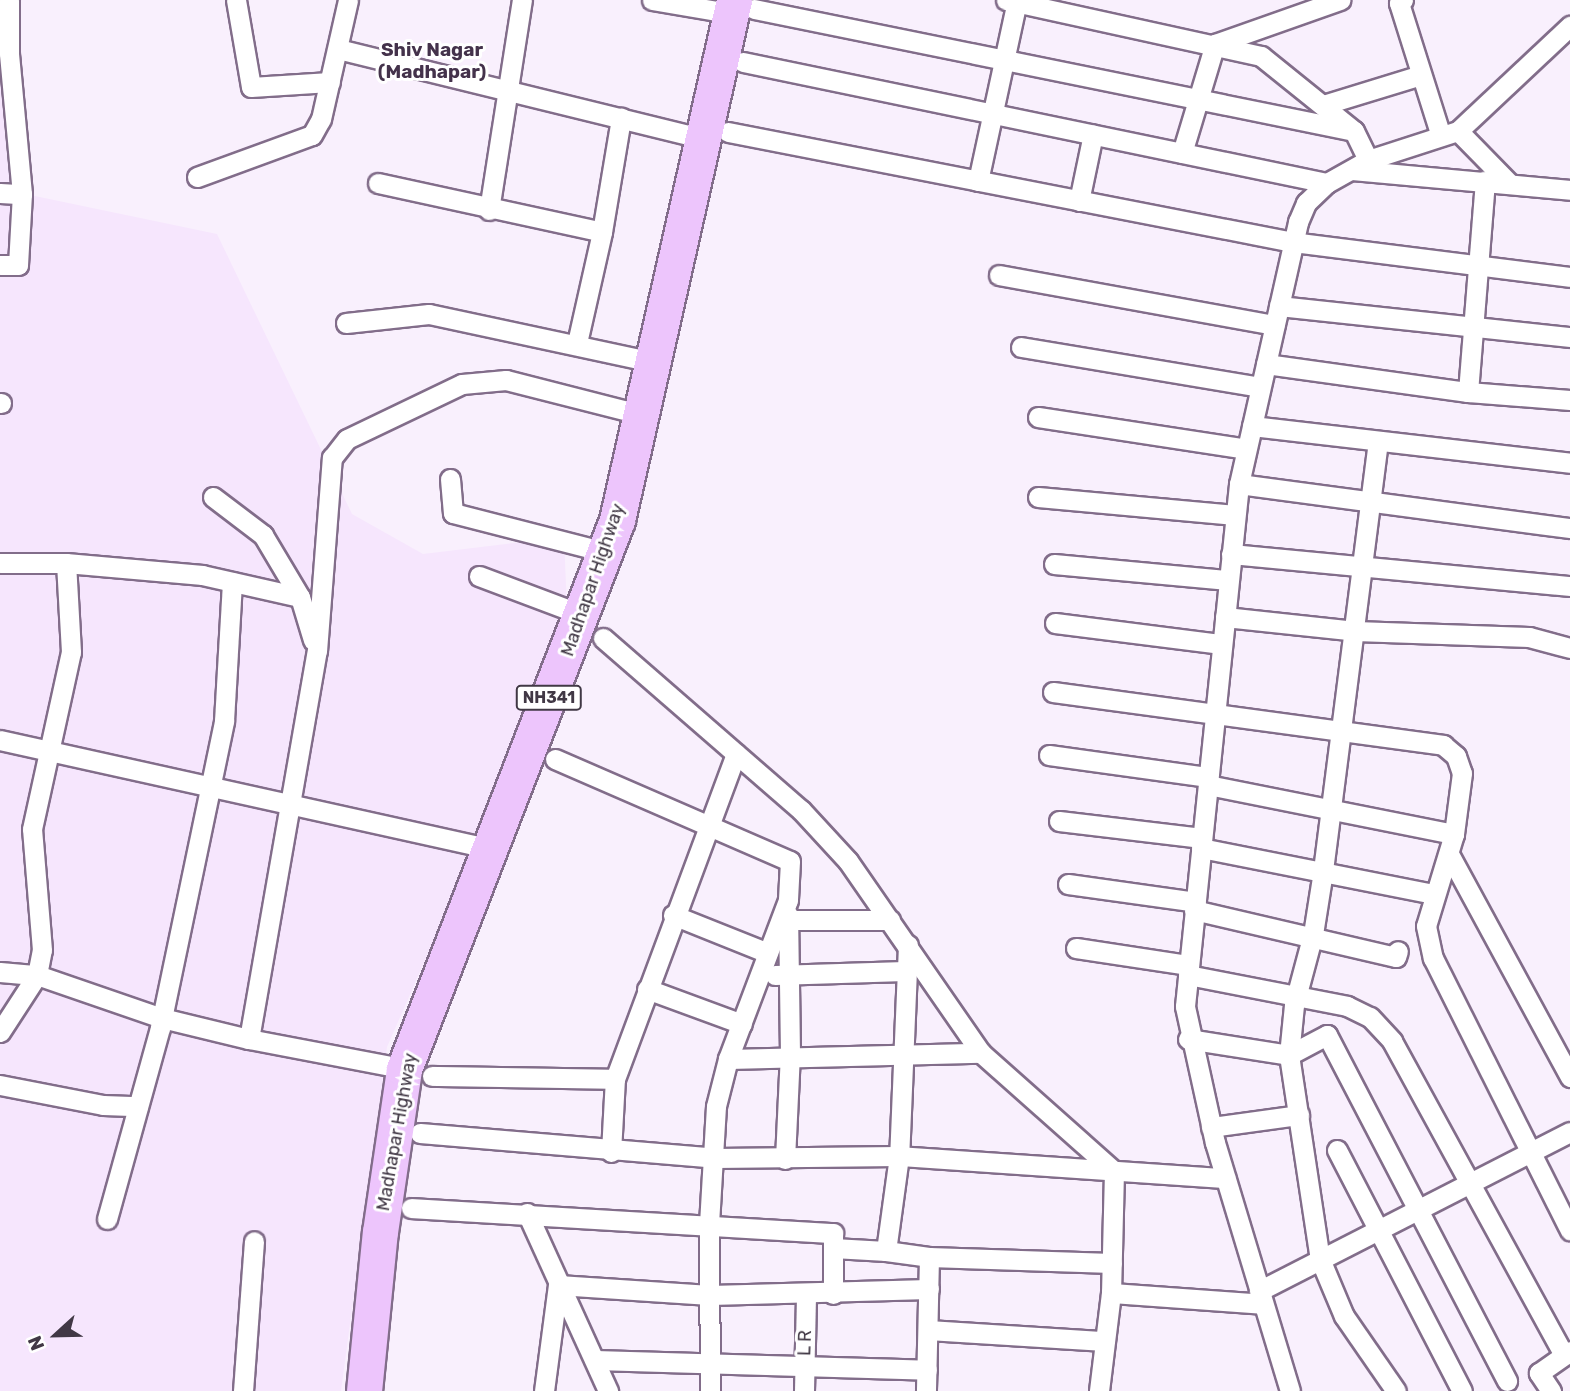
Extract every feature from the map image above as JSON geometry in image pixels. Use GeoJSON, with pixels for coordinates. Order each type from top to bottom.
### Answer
{"type":"FeatureCollection","features":[{"type":"Feature","properties":{"kind":"highway","name":"Madhapar Highway"},"geometry":{"type":"LineString","coordinates":[[365,1391],[380,1231],[404,1069],[617,520],[740,5]]}},
{"type":"Feature","properties":{"kind":"highway","name":"Madhapar Highway"},"geometry":{"type":"LineString","coordinates":[[384,1391],[400,1236],[424,1074],[593,644],[633,526],[740,5]]}},
{"type":"Feature","properties":{"kind":"street"},"geometry":{"type":"LineString","coordinates":[[0,265],[18,265],[22,194],[8,125],[4,53],[9,0]]}},
{"type":"Feature","properties":{"kind":"street"},"geometry":{"type":"LineString","coordinates":[[236,0],[251,87],[330,82]]}},
{"type":"Feature","properties":{"kind":"street"},"geometry":{"type":"LineString","coordinates":[[197,177],[312,135],[330,82],[348,0]]}},
{"type":"Feature","properties":{"kind":"street"},"geometry":{"type":"LineString","coordinates":[[489,210],[510,90],[522,0]]}},
{"type":"Feature","properties":{"kind":"street"},"geometry":{"type":"LineString","coordinates":[[652,0],[740,5],[1354,131]]}},
{"type":"Feature","properties":{"kind":"street"},"geometry":{"type":"LineString","coordinates":[[1215,44],[1340,0]]}},
{"type":"Feature","properties":{"kind":"street"},"geometry":{"type":"LineString","coordinates":[[1403,0],[1399,3],[1421,75],[1449,133],[1509,183]]}},
{"type":"Feature","properties":{"kind":"street"},"geometry":{"type":"LineString","coordinates":[[978,181],[1004,58],[1020,1],[1261,56],[1354,131],[1368,160]]}},
{"type":"Feature","properties":{"kind":"street"},"geometry":{"type":"LineString","coordinates":[[1290,1391],[1225,1178],[1188,1039],[1188,970],[1238,484],[1293,242],[1307,202],[1327,183],[1349,169],[1449,133],[1570,26]]}},
{"type":"Feature","properties":{"kind":"street"},"geometry":{"type":"LineString","coordinates":[[1182,153],[1215,44]]}},
{"type":"Feature","properties":{"kind":"street"},"geometry":{"type":"LineString","coordinates":[[338,48],[695,137]]}},
{"type":"Feature","properties":{"kind":"street"},"geometry":{"type":"LineString","coordinates":[[743,62],[1327,183]]}},
{"type":"Feature","properties":{"kind":"street"},"geometry":{"type":"LineString","coordinates":[[1323,106],[1421,75]]}},
{"type":"Feature","properties":{"kind":"street"},"geometry":{"type":"LineString","coordinates":[[577,342],[602,232],[621,118]]}},
{"type":"Feature","properties":{"kind":"street"},"geometry":{"type":"LineString","coordinates":[[727,132],[1293,242],[1570,277]]}},
{"type":"Feature","properties":{"kind":"street"},"geometry":{"type":"LineString","coordinates":[[1079,201],[1093,134]]}},
{"type":"Feature","properties":{"kind":"street"},"geometry":{"type":"LineString","coordinates":[[1349,169],[1509,183],[1568,185]]}},
{"type":"Feature","properties":{"kind":"street"},"geometry":{"type":"LineString","coordinates":[[1468,392],[1476,265],[1485,181]]}},
{"type":"Feature","properties":{"kind":"street"},"geometry":{"type":"LineString","coordinates":[[378,183],[489,210],[602,232]]}},
{"type":"Feature","properties":{"kind":"street"},"geometry":{"type":"LineString","coordinates":[[0,194],[22,194]]}},
{"type":"Feature","properties":{"kind":"street"},"geometry":{"type":"LineString","coordinates":[[999,275],[1277,316],[1473,327],[1570,337]]}},
{"type":"Feature","properties":{"kind":"street"},"geometry":{"type":"LineString","coordinates":[[346,323],[429,314],[577,342],[644,359]]}},
{"type":"Feature","properties":{"kind":"street"},"geometry":{"type":"LineString","coordinates":[[1021,347],[1260,387]]}},
{"type":"Feature","properties":{"kind":"street"},"geometry":{"type":"LineString","coordinates":[[1266,364],[1468,392],[1570,400]]}},
{"type":"Feature","properties":{"kind":"street"},"geometry":{"type":"LineString","coordinates":[[249,1039],[317,652],[332,458],[347,439],[421,400],[473,383],[528,384],[632,412]]}},
{"type":"Feature","properties":{"kind":"street"},"geometry":{"type":"LineString","coordinates":[[1038,417],[1246,449]]}},
{"type":"Feature","properties":{"kind":"street"},"geometry":{"type":"LineString","coordinates":[[1252,426],[1570,463]]}},
{"type":"Feature","properties":{"kind":"street"},"geometry":{"type":"LineString","coordinates":[[1378,440],[1355,631],[1328,811],[1323,871],[1313,934],[1296,997],[1289,1055],[1320,1259],[1344,1316],[1396,1391]]}},
{"type":"Feature","properties":{"kind":"street"},"geometry":{"type":"LineString","coordinates":[[450,479],[453,513],[597,550]]}},
{"type":"Feature","properties":{"kind":"street"},"geometry":{"type":"LineString","coordinates":[[1238,484],[1570,528]]}},
{"type":"Feature","properties":{"kind":"street"},"geometry":{"type":"LineString","coordinates":[[213,497],[263,535],[300,597],[317,652]]}},
{"type":"Feature","properties":{"kind":"street"},"geometry":{"type":"LineString","coordinates":[[1038,497],[1235,515]]}},
{"type":"Feature","properties":{"kind":"street"},"geometry":{"type":"LineString","coordinates":[[1231,554],[1362,570],[1570,586]]}},
{"type":"Feature","properties":{"kind":"street"},"geometry":{"type":"LineString","coordinates":[[0,562],[66,563],[232,582],[300,597]]}},
{"type":"Feature","properties":{"kind":"street"},"geometry":{"type":"LineString","coordinates":[[0,1032],[37,975],[42,950],[32,828],[71,652],[66,563]]}},
{"type":"Feature","properties":{"kind":"street"},"geometry":{"type":"LineString","coordinates":[[1054,565],[1228,580]]}},
{"type":"Feature","properties":{"kind":"street"},"geometry":{"type":"LineString","coordinates":[[479,576],[575,612]]}},
{"type":"Feature","properties":{"kind":"street"},"geometry":{"type":"LineString","coordinates":[[107,1219],[162,1018],[211,787],[227,693],[232,582]]}},
{"type":"Feature","properties":{"kind":"street"},"geometry":{"type":"LineString","coordinates":[[1225,617],[1355,631],[1529,637],[1568,641]]}},
{"type":"Feature","properties":{"kind":"street"},"geometry":{"type":"LineString","coordinates":[[1055,623],[1222,644]]}},
{"type":"Feature","properties":{"kind":"street"},"geometry":{"type":"LineString","coordinates":[[603,638],[802,810],[848,861],[981,1053],[1115,1171]]}},
{"type":"Feature","properties":{"kind":"street"},"geometry":{"type":"LineString","coordinates":[[1053,692],[1215,711],[1341,733],[1443,744],[1456,756],[1462,772],[1454,834],[1426,926],[1433,958],[1570,1230]]}},
{"type":"Feature","properties":{"kind":"street"},"geometry":{"type":"LineString","coordinates":[[0,740],[51,748],[211,787],[481,846]]}},
{"type":"Feature","properties":{"kind":"street"},"geometry":{"type":"LineString","coordinates":[[611,1152],[615,1079],[673,915],[736,754]]}},
{"type":"Feature","properties":{"kind":"street"},"geometry":{"type":"LineString","coordinates":[[1049,755],[1208,781],[1328,811],[1454,834]]}},
{"type":"Feature","properties":{"kind":"street"},"geometry":{"type":"LineString","coordinates":[[555,759],[790,861],[787,976],[790,1054],[785,1159]]}},
{"type":"Feature","properties":{"kind":"street"},"geometry":{"type":"LineString","coordinates":[[1059,821],[1202,843],[1434,894]]}},
{"type":"Feature","properties":{"kind":"street"},"geometry":{"type":"LineString","coordinates":[[1449,854],[1570,1077]]}},
{"type":"Feature","properties":{"kind":"street"},"geometry":{"type":"LineString","coordinates":[[1068,884],[1195,906],[1396,957],[1398,951]]}},
{"type":"Feature","properties":{"kind":"street"},"geometry":{"type":"LineString","coordinates":[[788,910],[890,920]]}},
{"type":"Feature","properties":{"kind":"street"},"geometry":{"type":"LineString","coordinates":[[710,1391],[709,1225],[716,1106],[728,1059],[768,954],[788,910]]}},
{"type":"Feature","properties":{"kind":"street"},"geometry":{"type":"LineString","coordinates":[[673,915],[768,954]]}},
{"type":"Feature","properties":{"kind":"street"},"geometry":{"type":"LineString","coordinates":[[886,1251],[898,1156],[908,945]]}},
{"type":"Feature","properties":{"kind":"street"},"geometry":{"type":"LineString","coordinates":[[1076,948],[1347,1006],[1370,1017],[1384,1033],[1567,1353],[1539,1373],[1551,1391]]}},
{"type":"Feature","properties":{"kind":"street"},"geometry":{"type":"LineString","coordinates":[[760,974],[787,976],[905,971]]}},
{"type":"Feature","properties":{"kind":"street"},"geometry":{"type":"LineString","coordinates":[[0,972],[37,975],[162,1018],[249,1039],[396,1067]]}},
{"type":"Feature","properties":{"kind":"street"},"geometry":{"type":"LineString","coordinates":[[647,989],[741,1024]]}},
{"type":"Feature","properties":{"kind":"street"},"geometry":{"type":"LineString","coordinates":[[1188,1039],[1289,1055],[1327,1035],[1507,1381]]}},
{"type":"Feature","properties":{"kind":"street"},"geometry":{"type":"LineString","coordinates":[[728,1059],[790,1054],[981,1053]]}},
{"type":"Feature","properties":{"kind":"street"},"geometry":{"type":"LineString","coordinates":[[432,1076],[615,1079]]}},
{"type":"Feature","properties":{"kind":"street"},"geometry":{"type":"LineString","coordinates":[[0,1085],[103,1105],[138,1105]]}},
{"type":"Feature","properties":{"kind":"street"},"geometry":{"type":"LineString","coordinates":[[1211,1127],[1299,1115]]}},
{"type":"Feature","properties":{"kind":"street"},"geometry":{"type":"LineString","coordinates":[[1111,1293],[1261,1297],[1320,1259],[1570,1132]]}},
{"type":"Feature","properties":{"kind":"street"},"geometry":{"type":"LineString","coordinates":[[421,1133],[611,1152],[715,1158],[898,1156],[1225,1178]]}},
{"type":"Feature","properties":{"kind":"street"},"geometry":{"type":"LineString","coordinates":[[1337,1150],[1376,1230],[1462,1391]]}},
{"type":"Feature","properties":{"kind":"street"},"geometry":{"type":"LineString","coordinates":[[1099,1391],[1111,1293],[1115,1171]]}},
{"type":"Feature","properties":{"kind":"street"},"geometry":{"type":"LineString","coordinates":[[411,1208],[833,1233],[833,1294]]}},
{"type":"Feature","properties":{"kind":"street"},"geometry":{"type":"LineString","coordinates":[[527,1213],[608,1391]]}},
{"type":"Feature","properties":{"kind":"street"},"geometry":{"type":"LineString","coordinates":[[243,1391],[254,1241]]}},
{"type":"Feature","properties":{"kind":"street"},"geometry":{"type":"LineString","coordinates":[[833,1248],[929,1257],[1112,1263]]}},
{"type":"Feature","properties":{"kind":"street"},"geometry":{"type":"LineString","coordinates":[[926,1391],[929,1257]]}},
{"type":"Feature","properties":{"kind":"street"},"geometry":{"type":"LineString","coordinates":[[558,1285],[710,1295],[806,1295],[929,1289]]}},
{"type":"Feature","properties":{"kind":"street"},"geometry":{"type":"LineString","coordinates":[[544,1391],[558,1285]]}},
{"type":"Feature","properties":{"kind":"street","name":"L R"},"geometry":{"type":"LineString","coordinates":[[804,1391],[806,1295]]}},
{"type":"Feature","properties":{"kind":"street"},"geometry":{"type":"LineString","coordinates":[[928,1330],[1105,1341]]}},
{"type":"Feature","properties":{"kind":"street"},"geometry":{"type":"LineString","coordinates":[[596,1360],[711,1366],[927,1370]]}},
{"type":"Feature","properties":{"kind":"shaded area"},"geometry":{"type":"Polygon","coordinates":[[[0,0],[15,0],[30,195],[217,234],[352,514],[423,554],[564,537],[568,634],[387,1047],[341,1391],[0,1391],[0,0]]]}},
{"type":"Feature","properties":{"kind":"district","name":"Shiv Nagar (Madhapar)"},"geometry":{"type":"Point","coordinates":[432,61]}}]}
